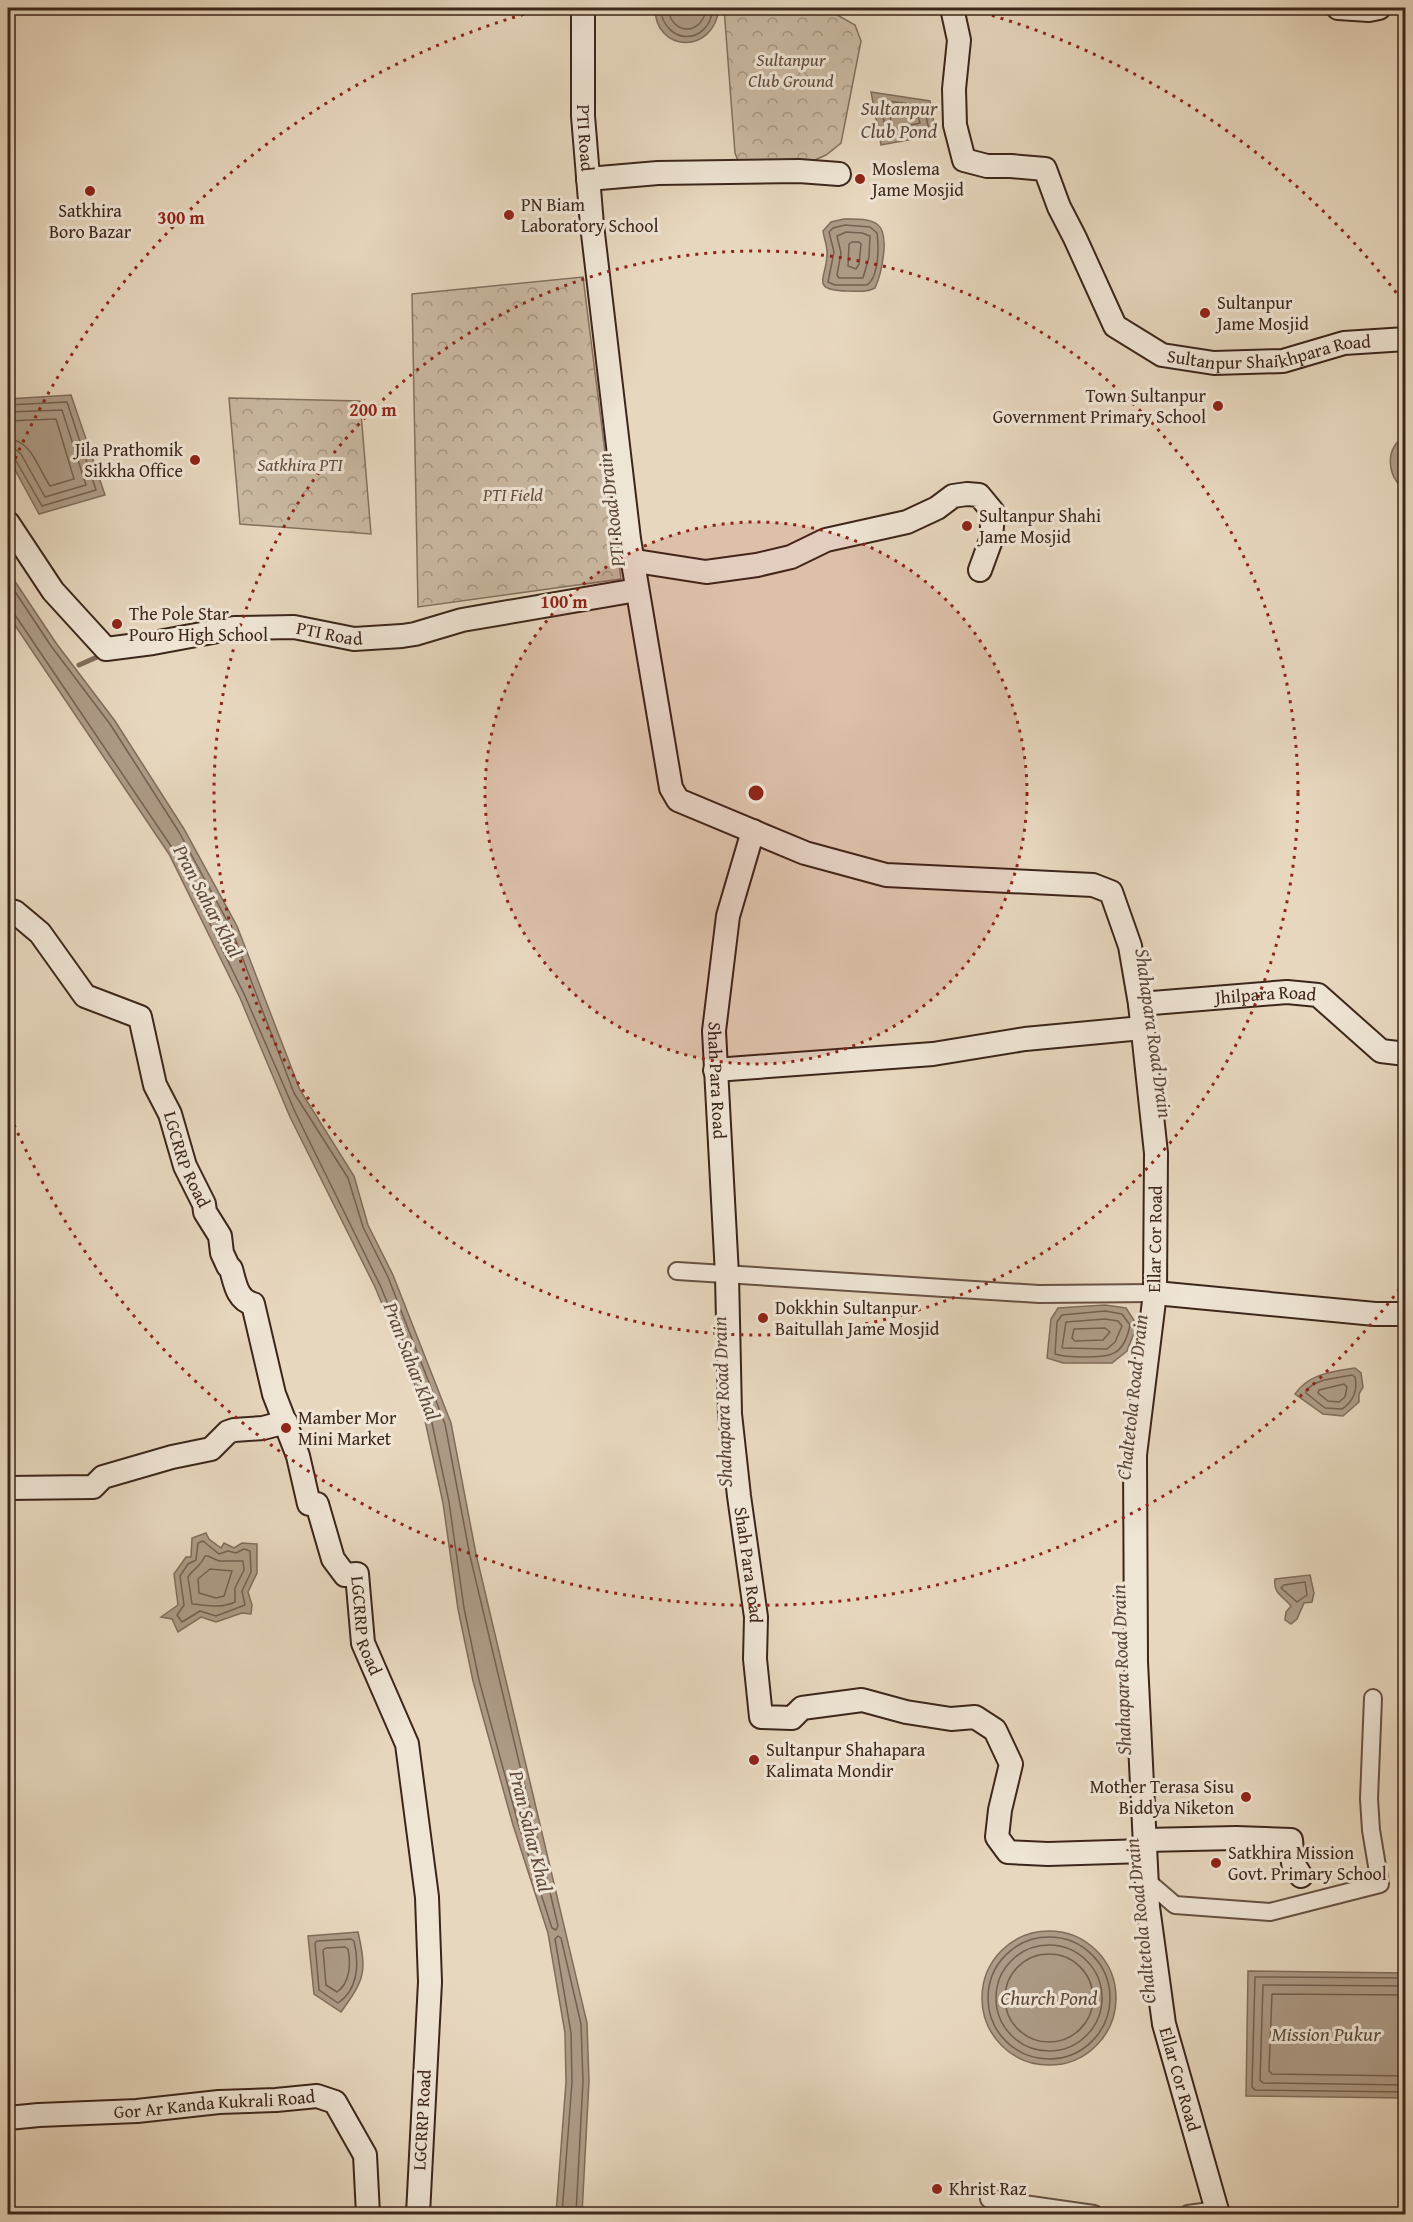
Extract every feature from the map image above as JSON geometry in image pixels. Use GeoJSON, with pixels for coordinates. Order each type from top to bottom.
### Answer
{"type":"FeatureCollection","features":[{"type":"Feature","properties":{"kind":"street","name":"PTI Road"},"geometry":{"type":"LineString","coordinates":[[583,8],[583,116],[588,179],[633,563],[671,788],[678,800],[805,853]]}},
{"type":"Feature","properties":{"kind":"street","name":"Sultanpur Shaikhpara Road"},"geometry":{"type":"LineString","coordinates":[[952,8],[959,40],[954,89],[955,125],[964,160],[987,166],[1045,169],[1059,207],[1115,326],[1162,355],[1214,363],[1283,361],[1344,343],[1406,339]]}},
{"type":"Feature","properties":{"kind":"street"},"geometry":{"type":"LineString","coordinates":[[1338,8],[1369,10],[1379,8]]}},
{"type":"Feature","properties":{"kind":"street"},"geometry":{"type":"LineString","coordinates":[[588,179],[658,173],[799,171],[839,174]]}},
{"type":"Feature","properties":{"kind":"street"},"geometry":{"type":"LineString","coordinates":[[633,563],[706,572],[757,565],[791,557],[826,540],[907,522],[937,508],[953,496],[967,494],[980,495],[993,512],[991,540],[980,570]]}},
{"type":"Feature","properties":{"kind":"street","name":"PTI Road"},"geometry":{"type":"LineString","coordinates":[[8,523],[52,591],[106,649],[234,628],[294,627],[354,639],[402,636],[462,620],[637,590]]}},
{"type":"Feature","properties":{"kind":"street","name":"Shah Para Road"},"geometry":{"type":"LineString","coordinates":[[753,831],[728,916],[714,1031],[727,1275],[730,1413],[756,1617],[755,1659],[761,1717],[792,1718],[802,1708],[862,1700],[906,1712],[951,1719],[975,1717],[995,1730],[1011,1764],[1000,1810],[997,1837],[1008,1852],[1048,1854],[1145,1845]]}},
{"type":"Feature","properties":{"kind":"street","name":"Ellar Cor Road"},"geometry":{"type":"LineString","coordinates":[[805,853],[886,875],[1093,885],[1111,892],[1130,946],[1140,1004],[1156,1153],[1155,1293],[1135,1455],[1136,1662],[1148,1907],[1164,2025],[1218,2212]]}},
{"type":"Feature","properties":{"kind":"street","name":"LGCRRP Road"},"geometry":{"type":"LineString","coordinates":[[8,910],[15,912],[40,933],[85,996],[141,1017],[155,1085],[170,1114],[186,1166],[204,1204],[205,1212],[220,1236],[222,1253],[231,1269],[240,1295],[245,1302],[253,1304],[274,1394],[298,1456],[309,1504],[317,1504],[333,1559],[345,1575],[357,1574],[363,1643],[407,1744],[427,1897],[430,1982],[418,2214]]}},
{"type":"Feature","properties":{"kind":"street","name":"Jhilpara Road"},"geometry":{"type":"LineString","coordinates":[[1140,1004],[1287,992],[1318,995],[1381,1051],[1406,1054]]}},
{"type":"Feature","properties":{"kind":"street"},"geometry":{"type":"LineString","coordinates":[[715,1070],[933,1054],[1025,1039],[1142,1028]]}},
{"type":"Feature","properties":{"kind":"street"},"geometry":{"type":"LineString","coordinates":[[677,1272],[1039,1294],[1155,1293],[1375,1314],[1406,1314]]}},
{"type":"Feature","properties":{"kind":"street"},"geometry":{"type":"LineString","coordinates":[[8,1488],[93,1486],[103,1477],[172,1457],[211,1449],[221,1438],[234,1430],[263,1428],[286,1422]]}},
{"type":"Feature","properties":{"kind":"street"},"geometry":{"type":"LineString","coordinates":[[1147,1881],[1175,1905],[1270,1912],[1380,1884],[1371,1830],[1369,1799],[1373,1698]]}},
{"type":"Feature","properties":{"kind":"street"},"geometry":{"type":"LineString","coordinates":[[1145,1845],[1236,1838],[1291,1840],[1293,1863],[1301,1875]]}},
{"type":"Feature","properties":{"kind":"street","name":"Gor Ar Kanda Kukrali Road"},"geometry":{"type":"LineString","coordinates":[[8,2118],[137,2111],[219,2102],[317,2096],[335,2102],[365,2155],[368,2214]]}},
{"type":"Feature","properties":{"kind":"street"},"geometry":{"type":"LineString","coordinates":[[989,2199],[1094,2214]]}},
{"type":"Feature","properties":{"kind":"street"},"geometry":{"type":"LineString","coordinates":[[1188,2214],[1218,2212]]}},
{"type":"Feature","properties":{"kind":"green space","name":"Sultanpur Club Ground"},"geometry":{"type":"Polygon","coordinates":[[[724,8],[825,8],[855,25],[861,41],[841,143],[826,155],[808,163],[740,166],[735,153],[724,8]]]}},
{"type":"Feature","properties":{"kind":"green space","name":"PTI Field"},"geometry":{"type":"Polygon","coordinates":[[[583,277],[621,579],[418,607],[412,294],[583,277]]]}},
{"type":"Feature","properties":{"kind":"green space","name":"Satkhira PTI"},"geometry":{"type":"Polygon","coordinates":[[[229,398],[360,401],[371,534],[240,524],[229,398]]]}},
{"type":"Feature","properties":{"kind":"water"},"geometry":{"type":"Polygon","coordinates":[[[655,8],[719,8],[715,23],[707,34],[697,41],[685,42],[674,40],[664,34],[658,23],[655,8]]]}},
{"type":"Feature","properties":{"kind":"water","name":"Sultanpur Club Pond"},"geometry":{"type":"Polygon","coordinates":[[[871,92],[930,101],[936,135],[881,145],[871,92]]]}},
{"type":"Feature","properties":{"kind":"water"},"geometry":{"type":"Polygon","coordinates":[[[844,219],[870,221],[881,229],[884,245],[882,265],[875,288],[871,290],[835,290],[824,285],[827,252],[823,231],[831,222],[844,219]]]}},
{"type":"Feature","properties":{"kind":"water"},"geometry":{"type":"Polygon","coordinates":[[[71,395],[105,495],[39,514],[8,457],[8,399],[71,395]]]}},
{"type":"Feature","properties":{"kind":"water"},"geometry":{"type":"Polygon","coordinates":[[[1405,436],[1405,490],[1394,477],[1390,463],[1394,448],[1405,436]]]}},
{"type":"Feature","properties":{"kind":"water","name":"Pran Sahar Khal"},"geometry":{"type":"Polygon","coordinates":[[[8,571],[56,643],[115,721],[184,829],[237,926],[300,1090],[354,1176],[368,1225],[393,1275],[451,1423],[476,1554],[587,2023],[589,2081],[582,2214],[556,2214],[566,2082],[565,2033],[548,1933],[513,1825],[473,1681],[458,1609],[443,1503],[424,1416],[412,1376],[375,1287],[290,1117],[240,998],[169,854],[8,615],[8,571]]]}},
{"type":"Feature","properties":{"kind":"water"},"geometry":{"type":"Polygon","coordinates":[[[1105,1305],[1126,1308],[1137,1325],[1127,1351],[1112,1363],[1063,1363],[1047,1358],[1051,1319],[1058,1308],[1105,1305]]]}},
{"type":"Feature","properties":{"kind":"water"},"geometry":{"type":"Polygon","coordinates":[[[1355,1368],[1361,1373],[1363,1387],[1359,1394],[1359,1402],[1343,1416],[1323,1414],[1295,1394],[1307,1382],[1315,1378],[1330,1372],[1355,1368]]]}},
{"type":"Feature","properties":{"kind":"water"},"geometry":{"type":"Polygon","coordinates":[[[206,1533],[209,1539],[221,1548],[224,1543],[234,1548],[242,1543],[257,1544],[257,1573],[248,1592],[252,1605],[251,1614],[242,1613],[216,1622],[201,1617],[178,1632],[172,1619],[161,1617],[178,1605],[174,1574],[186,1557],[191,1557],[192,1538],[206,1533]]]}},
{"type":"Feature","properties":{"kind":"water"},"geometry":{"type":"Polygon","coordinates":[[[1310,1575],[1314,1593],[1312,1602],[1304,1603],[1297,1619],[1291,1624],[1285,1620],[1286,1612],[1291,1606],[1277,1591],[1275,1579],[1310,1575]]]}},
{"type":"Feature","properties":{"kind":"water","name":"Church Pond"},"geometry":{"type":"Polygon","coordinates":[[[1049,1931],[1075,1936],[1096,1951],[1111,1972],[1116,1998],[1111,2024],[1096,2045],[1075,2060],[1049,2065],[1023,2060],[1002,2045],[987,2024],[982,1998],[987,1972],[1002,1951],[1023,1936],[1049,1931]]]}},
{"type":"Feature","properties":{"kind":"water"},"geometry":{"type":"Polygon","coordinates":[[[358,1932],[363,1957],[362,1975],[355,1991],[341,2012],[314,1994],[308,1936],[358,1932]]]}},
{"type":"Feature","properties":{"kind":"water","name":"Mission Pukur"},"geometry":{"type":"Polygon","coordinates":[[[1248,1971],[1405,1973],[1405,2098],[1246,2096],[1248,1971]]]}},
{"type":"Feature","properties":{"kind":"waterway","name":"PTI Road Drain"},"geometry":{"type":"LineString","coordinates":[[79,665],[104,654]]}},
{"type":"Feature","properties":{"kind":"place","name":"Moslema Jame Mosjid"},"geometry":{"type":"Point","coordinates":[860,179]}},
{"type":"Feature","properties":{"kind":"place","name":"Satkhira Boro Bazar"},"geometry":{"type":"Point","coordinates":[90,191]}},
{"type":"Feature","properties":{"kind":"place","name":"PN Biam Laboratory School"},"geometry":{"type":"Point","coordinates":[509,215]}},
{"type":"Feature","properties":{"kind":"place","name":"Sultanpur Jame Mosjid"},"geometry":{"type":"Point","coordinates":[1205,313]}},
{"type":"Feature","properties":{"kind":"place","name":"Town Sultanpur Government Primary School"},"geometry":{"type":"Point","coordinates":[1218,406]}},
{"type":"Feature","properties":{"kind":"place","name":"Jila Prathomik Sikkha Office"},"geometry":{"type":"Point","coordinates":[195,460]}},
{"type":"Feature","properties":{"kind":"place","name":"Sultanpur Shahi Jame Mosjid"},"geometry":{"type":"Point","coordinates":[967,526]}},
{"type":"Feature","properties":{"kind":"place","name":"The Pole Star Pouro High School"},"geometry":{"type":"Point","coordinates":[117,624]}},
{"type":"Feature","properties":{"kind":"place","name":"Dokkhin Sultanpur Baitullah Jame Mosjid"},"geometry":{"type":"Point","coordinates":[763,1318]}},
{"type":"Feature","properties":{"kind":"place","name":"Mamber Mor Mini Market"},"geometry":{"type":"Point","coordinates":[286,1428]}},
{"type":"Feature","properties":{"kind":"place","name":"Sultanpur Shahapara Kalimata Mondir"},"geometry":{"type":"Point","coordinates":[754,1760]}},
{"type":"Feature","properties":{"kind":"place","name":"Mother Terasa Sisu Biddya Niketon"},"geometry":{"type":"Point","coordinates":[1246,1797]}},
{"type":"Feature","properties":{"kind":"place","name":"Satkhira Mission Govt. Primary School"},"geometry":{"type":"Point","coordinates":[1216,1863]}},
{"type":"Feature","properties":{"kind":"place","name":"Khrist Raz"},"geometry":{"type":"Point","coordinates":[937,2189]}},
{"type":"Feature","properties":{"kind":"water label","name":"Shahapara Road Drain"},"geometry":{"type":"Point","coordinates":[1154,1033]}},
{"type":"Feature","properties":{"kind":"water label","name":"Chaltetola Road Drain"},"geometry":{"type":"Point","coordinates":[1132,1397]}},
{"type":"Feature","properties":{"kind":"water label","name":"Shahapara Road Drain"},"geometry":{"type":"Point","coordinates":[722,1402]}},
{"type":"Feature","properties":{"kind":"water label","name":"Shahapara Road Drain"},"geometry":{"type":"Point","coordinates":[1121,1670]}},
{"type":"Feature","properties":{"kind":"water label","name":"Chaltetola Road Drain"},"geometry":{"type":"Point","coordinates":[1140,1921]}}]}
